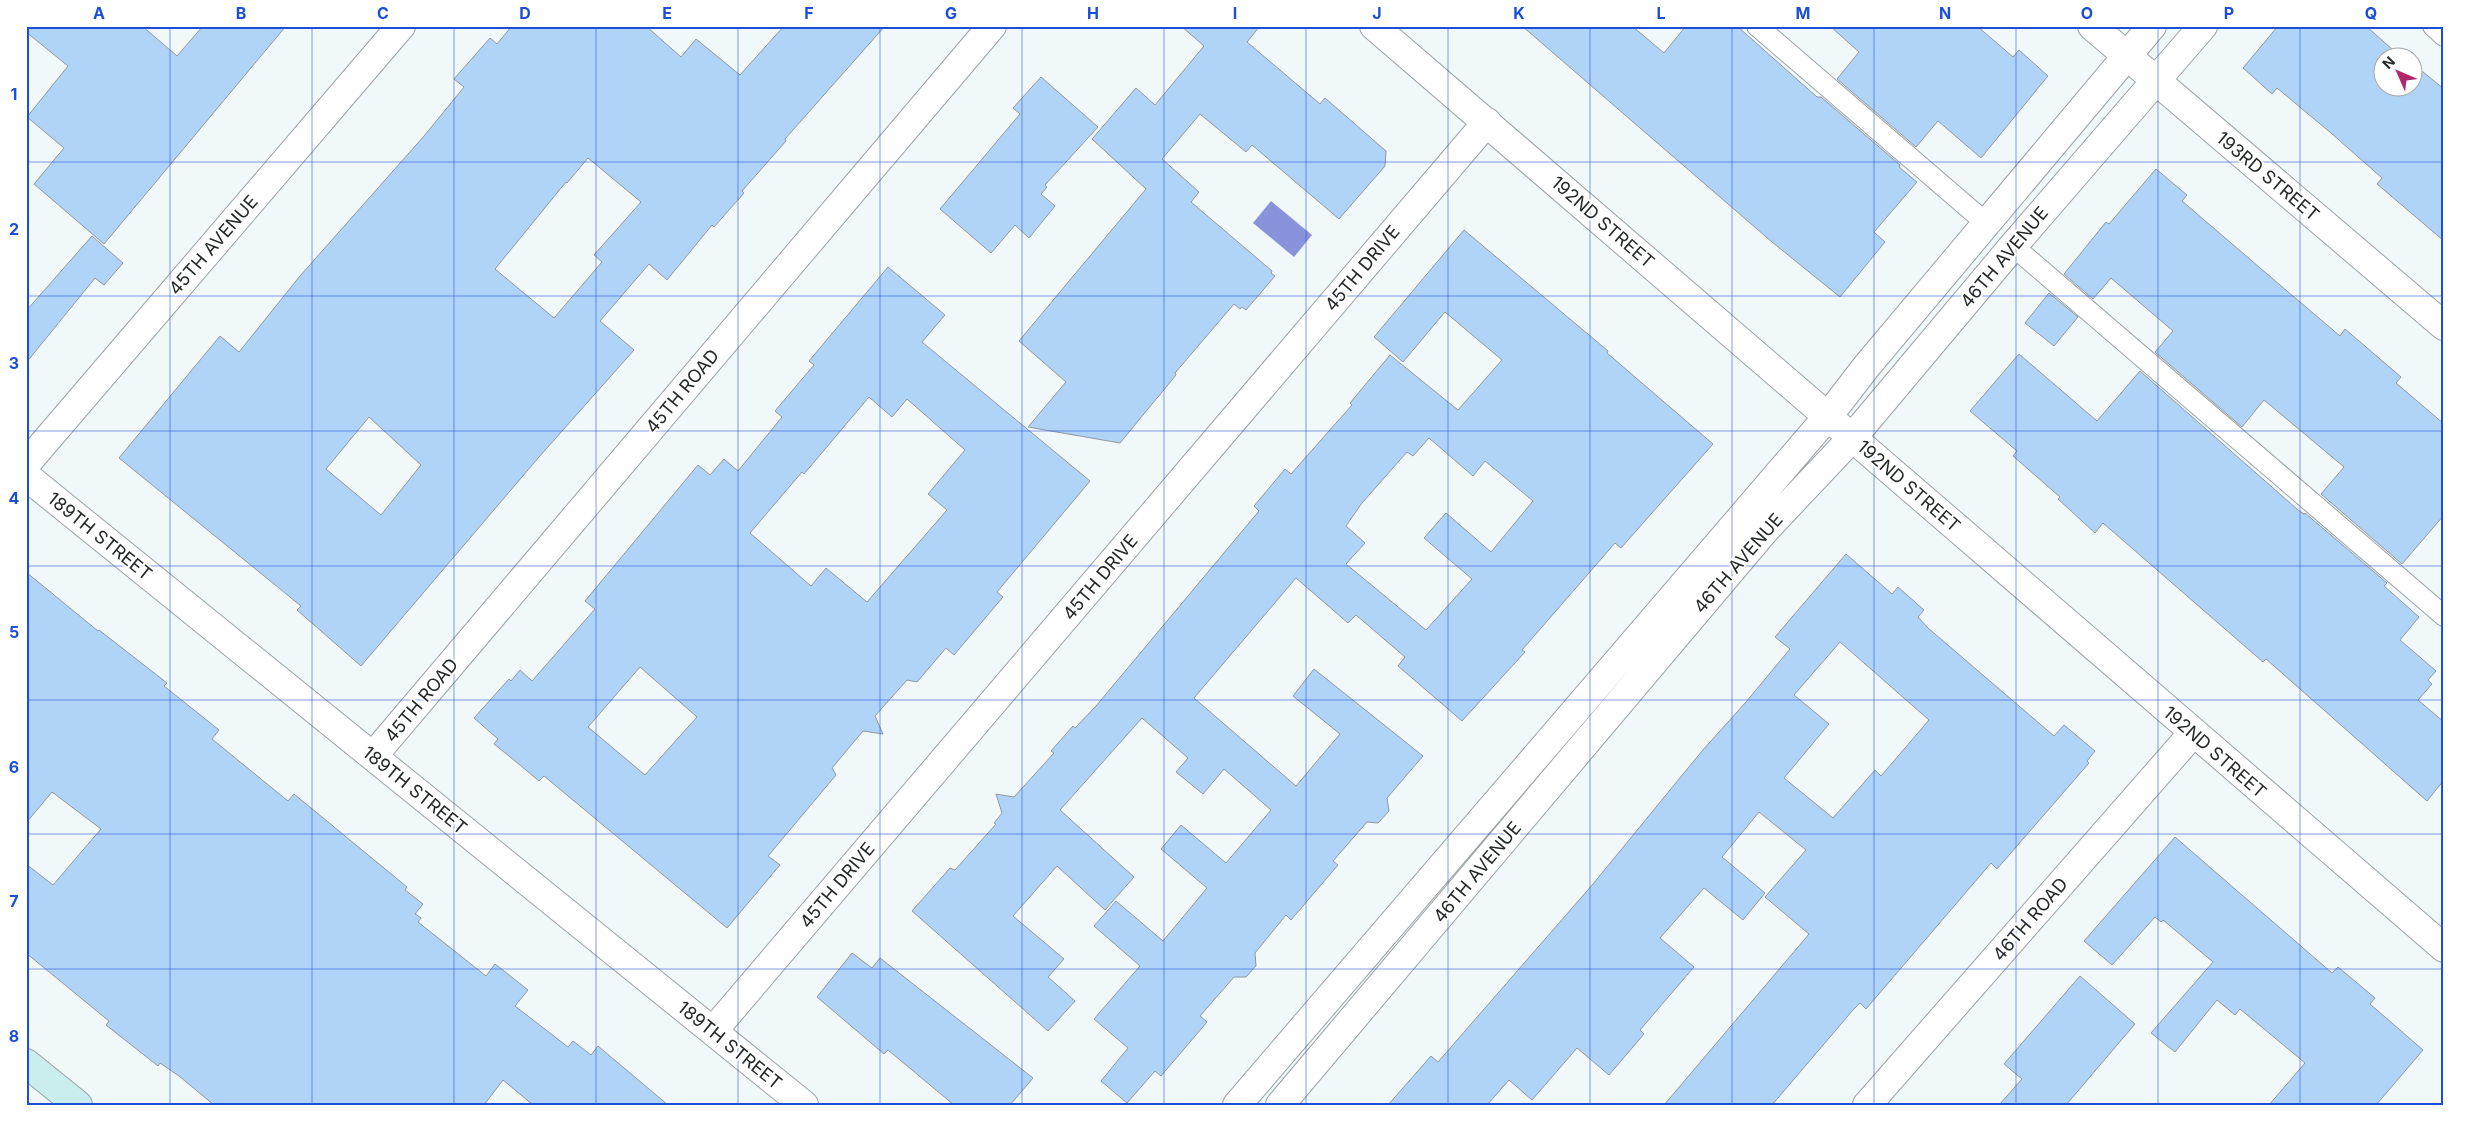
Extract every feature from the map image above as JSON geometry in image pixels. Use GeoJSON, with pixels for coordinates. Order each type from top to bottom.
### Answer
{"type":"FeatureCollection","features":[{"type":"Feature","properties":{"kind":"main road"},"geometry":{"type":"LineString","coordinates":[[26,1063],[78,1105]]}},
{"type":"Feature","properties":{"kind":"street","name":"45TH AVENUE"},"geometry":{"type":"LineString","coordinates":[[26,464],[401,26]]}},
{"type":"Feature","properties":{"kind":"street","name":"45TH ROAD"},"geometry":{"type":"LineString","coordinates":[[373,756],[992,26]]}},
{"type":"Feature","properties":{"kind":"street","name":"192ND STREET"},"geometry":{"type":"LineString","coordinates":[[1374,26],[1829,415],[1852,438],[2444,948]]}},
{"type":"Feature","properties":{"kind":"street","name":"193RD STREET"},"geometry":{"type":"LineString","coordinates":[[2092,26],[2444,326]]}},
{"type":"Feature","properties":{"kind":"street","name":"46TH AVENUE"},"geometry":{"type":"LineString","coordinates":[[1238,1105],[1829,415],[1986,223],[2152,26]]}},
{"type":"Feature","properties":{"kind":"street","name":"46TH AVENUE"},"geometry":{"type":"LineString","coordinates":[[1280,1105],[1766,529],[1852,438],[2013,246],[2203,26]]}},
{"type":"Feature","properties":{"kind":"street","name":"45TH DRIVE"},"geometry":{"type":"LineString","coordinates":[[713,1031],[1487,122]]}},
{"type":"Feature","properties":{"kind":"street","name":"189TH STREET"},"geometry":{"type":"LineString","coordinates":[[26,476],[804,1105]]}},
{"type":"Feature","properties":{"kind":"street","name":"46TH ROAD"},"geometry":{"type":"LineString","coordinates":[[1867,1105],[2193,733]]}},
{"type":"Feature","properties":{"kind":"street"},"geometry":{"type":"LineString","coordinates":[[1547,743],[1568,763]]}},
{"type":"Feature","properties":{"kind":"street"},"geometry":{"type":"LineString","coordinates":[[1410,903],[1433,925]]}},
{"type":"Feature","properties":{"kind":"street"},"geometry":{"type":"LineString","coordinates":[[1281,1053],[1305,1074]]}},
{"type":"Feature","properties":{"kind":"lane"},"geometry":{"type":"LineString","coordinates":[[1757,26],[1986,223]]}},
{"type":"Feature","properties":{"kind":"lane"},"geometry":{"type":"LineString","coordinates":[[2433,26],[2444,36]]}},
{"type":"Feature","properties":{"kind":"lane"},"geometry":{"type":"LineString","coordinates":[[2013,246],[2444,616]]}},
{"type":"Feature","properties":{"kind":"water"},"geometry":{"type":"Polygon","coordinates":[[[1271,201],[1312,235],[1294,257],[1253,223],[1271,201]]]}},
{"type":"Feature","properties":{"kind":"building"},"geometry":{"type":"Polygon","coordinates":[[[26,26],[142,26],[177,56],[203,26],[286,26],[104,244],[34,184],[64,148],[27,117],[68,66],[26,32],[26,26]]]}},
{"type":"Feature","properties":{"kind":"building"},"geometry":{"type":"Polygon","coordinates":[[[512,26],[646,26],[681,57],[696,39],[740,75],[784,26],[885,26],[785,139],[786,141],[742,191],[744,193],[714,227],[712,225],[667,280],[649,264],[600,321],[634,350],[539,457],[361,666],[297,610],[301,606],[119,458],[220,336],[239,352],[300,276],[424,136],[464,87],[454,79],[490,38],[497,44],[512,26]],[[588,158],[495,269],[554,318],[602,262],[594,255],[641,202],[588,158]],[[369,417],[326,469],[381,515],[421,465],[369,417]]]}},
{"type":"Feature","properties":{"kind":"building"},"geometry":{"type":"Polygon","coordinates":[[[1181,26],[1260,26],[1247,42],[1320,104],[1325,98],[1386,151],[1385,166],[1339,219],[1252,145],[1246,152],[1200,114],[1162,159],[1199,192],[1191,202],[1272,271],[1271,273],[1275,276],[1246,310],[1242,307],[1240,309],[1234,304],[1175,373],[1176,375],[1120,443],[1028,427],[1066,382],[1019,341],[1146,189],[1092,139],[1136,88],[1155,105],[1204,46],[1181,26]]]}},
{"type":"Feature","properties":{"kind":"building"},"geometry":{"type":"Polygon","coordinates":[[[1522,26],[1632,26],[1664,53],[1686,26],[1737,26],[1817,97],[1821,97],[1900,165],[1899,167],[1917,182],[1874,232],[1885,242],[1840,297],[1772,242],[1522,26]]]}},
{"type":"Feature","properties":{"kind":"building"},"geometry":{"type":"Polygon","coordinates":[[[1830,26],[1977,26],[2013,57],[2019,50],[2048,76],[1981,158],[1938,121],[1916,147],[1837,79],[1859,52],[1830,26]]]}},
{"type":"Feature","properties":{"kind":"building"},"geometry":{"type":"Polygon","coordinates":[[[2278,26],[2366,26],[2391,48],[2372,48],[2372,98],[2422,98],[2422,71],[2444,89],[2444,241],[2377,184],[2382,178],[2331,133],[2277,88],[2272,94],[2243,68],[2278,26]]]}},
{"type":"Feature","properties":{"kind":"building"},"geometry":{"type":"Polygon","coordinates":[[[1041,77],[1098,127],[1045,185],[1047,187],[1041,194],[1055,206],[1029,238],[1015,225],[991,253],[940,209],[1020,114],[1013,108],[1041,77]]]}},
{"type":"Feature","properties":{"kind":"building"},"geometry":{"type":"Polygon","coordinates":[[[2156,169],[2187,195],[2182,201],[2340,336],[2345,329],[2401,377],[2396,383],[2444,424],[2444,515],[2402,564],[2321,494],[2344,467],[2264,400],[2242,427],[2155,352],[2173,331],[2111,278],[2093,299],[2064,274],[2106,222],[2109,224],[2156,169]]]}},
{"type":"Feature","properties":{"kind":"building"},"geometry":{"type":"Polygon","coordinates":[[[1464,230],[1608,351],[1607,353],[1713,444],[1621,548],[1615,543],[1522,650],[1525,652],[1462,721],[1398,666],[1405,657],[1356,615],[1348,623],[1296,578],[1194,698],[1296,786],[1340,734],[1293,696],[1314,669],[1423,756],[1387,798],[1389,811],[1378,823],[1367,822],[1333,861],[1338,865],[1291,920],[1286,915],[1255,953],[1256,966],[1246,977],[1234,977],[1200,1016],[1207,1022],[1161,1076],[1155,1071],[1127,1103],[1101,1081],[1128,1048],[1094,1019],[1140,966],[1094,926],[1116,901],[1163,941],[1207,888],[1161,849],[1181,825],[1226,863],[1271,810],[1224,769],[1203,794],[1176,772],[1188,758],[1142,718],[1060,810],[1134,877],[1105,910],[1057,866],[1013,916],[1064,959],[1048,977],[1075,1001],[1048,1031],[912,911],[950,868],[955,870],[996,824],[994,823],[1002,813],[996,794],[1014,797],[1054,753],[1051,751],[1073,726],[1075,728],[1096,706],[1259,511],[1254,506],[1285,469],[1291,474],[1352,405],[1350,403],[1390,355],[1458,410],[1502,360],[1445,312],[1403,362],[1374,337],[1464,230]],[[1429,438],[1413,456],[1407,452],[1362,503],[1346,526],[1365,543],[1346,564],[1426,630],[1472,579],[1424,538],[1446,513],[1491,552],[1533,501],[1485,461],[1473,476],[1429,438]]]}},
{"type":"Feature","properties":{"kind":"building"},"geometry":{"type":"Polygon","coordinates":[[[92,236],[123,263],[104,285],[95,278],[26,363],[26,311],[92,236]]]}},
{"type":"Feature","properties":{"kind":"building"},"geometry":{"type":"Polygon","coordinates":[[[888,267],[945,315],[922,342],[1090,481],[997,592],[1003,597],[954,655],[946,648],[917,682],[907,680],[875,716],[883,734],[863,731],[832,768],[836,775],[768,856],[780,865],[727,928],[544,776],[539,781],[494,744],[498,739],[474,718],[509,679],[511,681],[520,670],[532,681],[595,609],[585,601],[698,465],[710,475],[724,459],[738,471],[782,417],[775,411],[814,365],[809,361],[888,267]],[[869,397],[804,474],[802,472],[750,533],[811,586],[826,568],[867,602],[947,510],[928,494],[965,450],[907,399],[892,417],[869,397]],[[640,667],[588,727],[645,775],[697,717],[640,667]]]}},
{"type":"Feature","properties":{"kind":"building"},"geometry":{"type":"Polygon","coordinates":[[[2049,293],[2078,317],[2054,346],[2025,323],[2049,293]]]}},
{"type":"Feature","properties":{"kind":"building"},"geometry":{"type":"Polygon","coordinates":[[[2019,354],[2097,421],[2140,371],[2298,510],[2305,513],[2387,583],[2384,586],[2419,617],[2400,640],[2436,671],[2428,680],[2432,684],[2418,700],[2444,722],[2444,780],[2427,801],[2266,659],[2263,662],[2103,523],[2095,533],[2058,499],[2060,497],[2013,456],[2017,451],[1970,411],[2019,354]]]}},
{"type":"Feature","properties":{"kind":"building"},"geometry":{"type":"Polygon","coordinates":[[[1846,554],[1892,594],[1898,587],[1924,610],[1918,617],[1928,628],[2054,736],[2064,725],[2095,751],[2087,761],[2089,763],[1997,869],[1991,863],[1866,1009],[1860,1003],[1853,1010],[1772,1105],[1664,1105],[1809,934],[1765,897],[1806,850],[1759,812],[1722,857],[1765,893],[1743,920],[1704,888],[1660,938],[1694,967],[1640,1030],[1644,1034],[1609,1075],[1577,1048],[1532,1100],[1509,1080],[1487,1105],[1388,1105],[1431,1056],[1438,1062],[1593,884],[1702,751],[1790,649],[1775,637],[1846,554]],[[1840,642],[1794,695],[1829,724],[1784,778],[1833,818],[1875,770],[1881,776],[1929,720],[1840,642]]]}},
{"type":"Feature","properties":{"kind":"building"},"geometry":{"type":"Polygon","coordinates":[[[26,572],[98,631],[167,683],[164,686],[219,730],[212,739],[288,801],[294,794],[407,887],[405,890],[423,904],[415,914],[421,918],[418,922],[486,976],[495,964],[528,990],[515,1006],[568,1047],[573,1041],[591,1055],[598,1046],[668,1105],[533,1105],[503,1080],[484,1105],[214,1105],[179,1076],[160,1063],[158,1066],[106,1025],[109,1021],[26,953],[26,864],[53,885],[101,829],[52,792],[26,823],[26,572]]]}},
{"type":"Feature","properties":{"kind":"building"},"geometry":{"type":"Polygon","coordinates":[[[2175,837],[2332,973],[2338,967],[2375,998],[2370,1004],[2423,1050],[2376,1105],[2269,1105],[2305,1063],[2240,1009],[2235,1015],[2217,1000],[2175,1052],[2151,1033],[2213,962],[2163,920],[2161,922],[2155,917],[2112,965],[2084,941],[2175,837]]]}},
{"type":"Feature","properties":{"kind":"building"},"geometry":{"type":"Polygon","coordinates":[[[852,953],[872,968],[880,958],[1033,1078],[1010,1105],[954,1105],[888,1050],[884,1054],[817,997],[852,953]]]}},
{"type":"Feature","properties":{"kind":"building"},"geometry":{"type":"Polygon","coordinates":[[[2080,976],[2135,1024],[2066,1105],[1999,1105],[2022,1079],[2004,1064],[2080,976]]]}}]}
